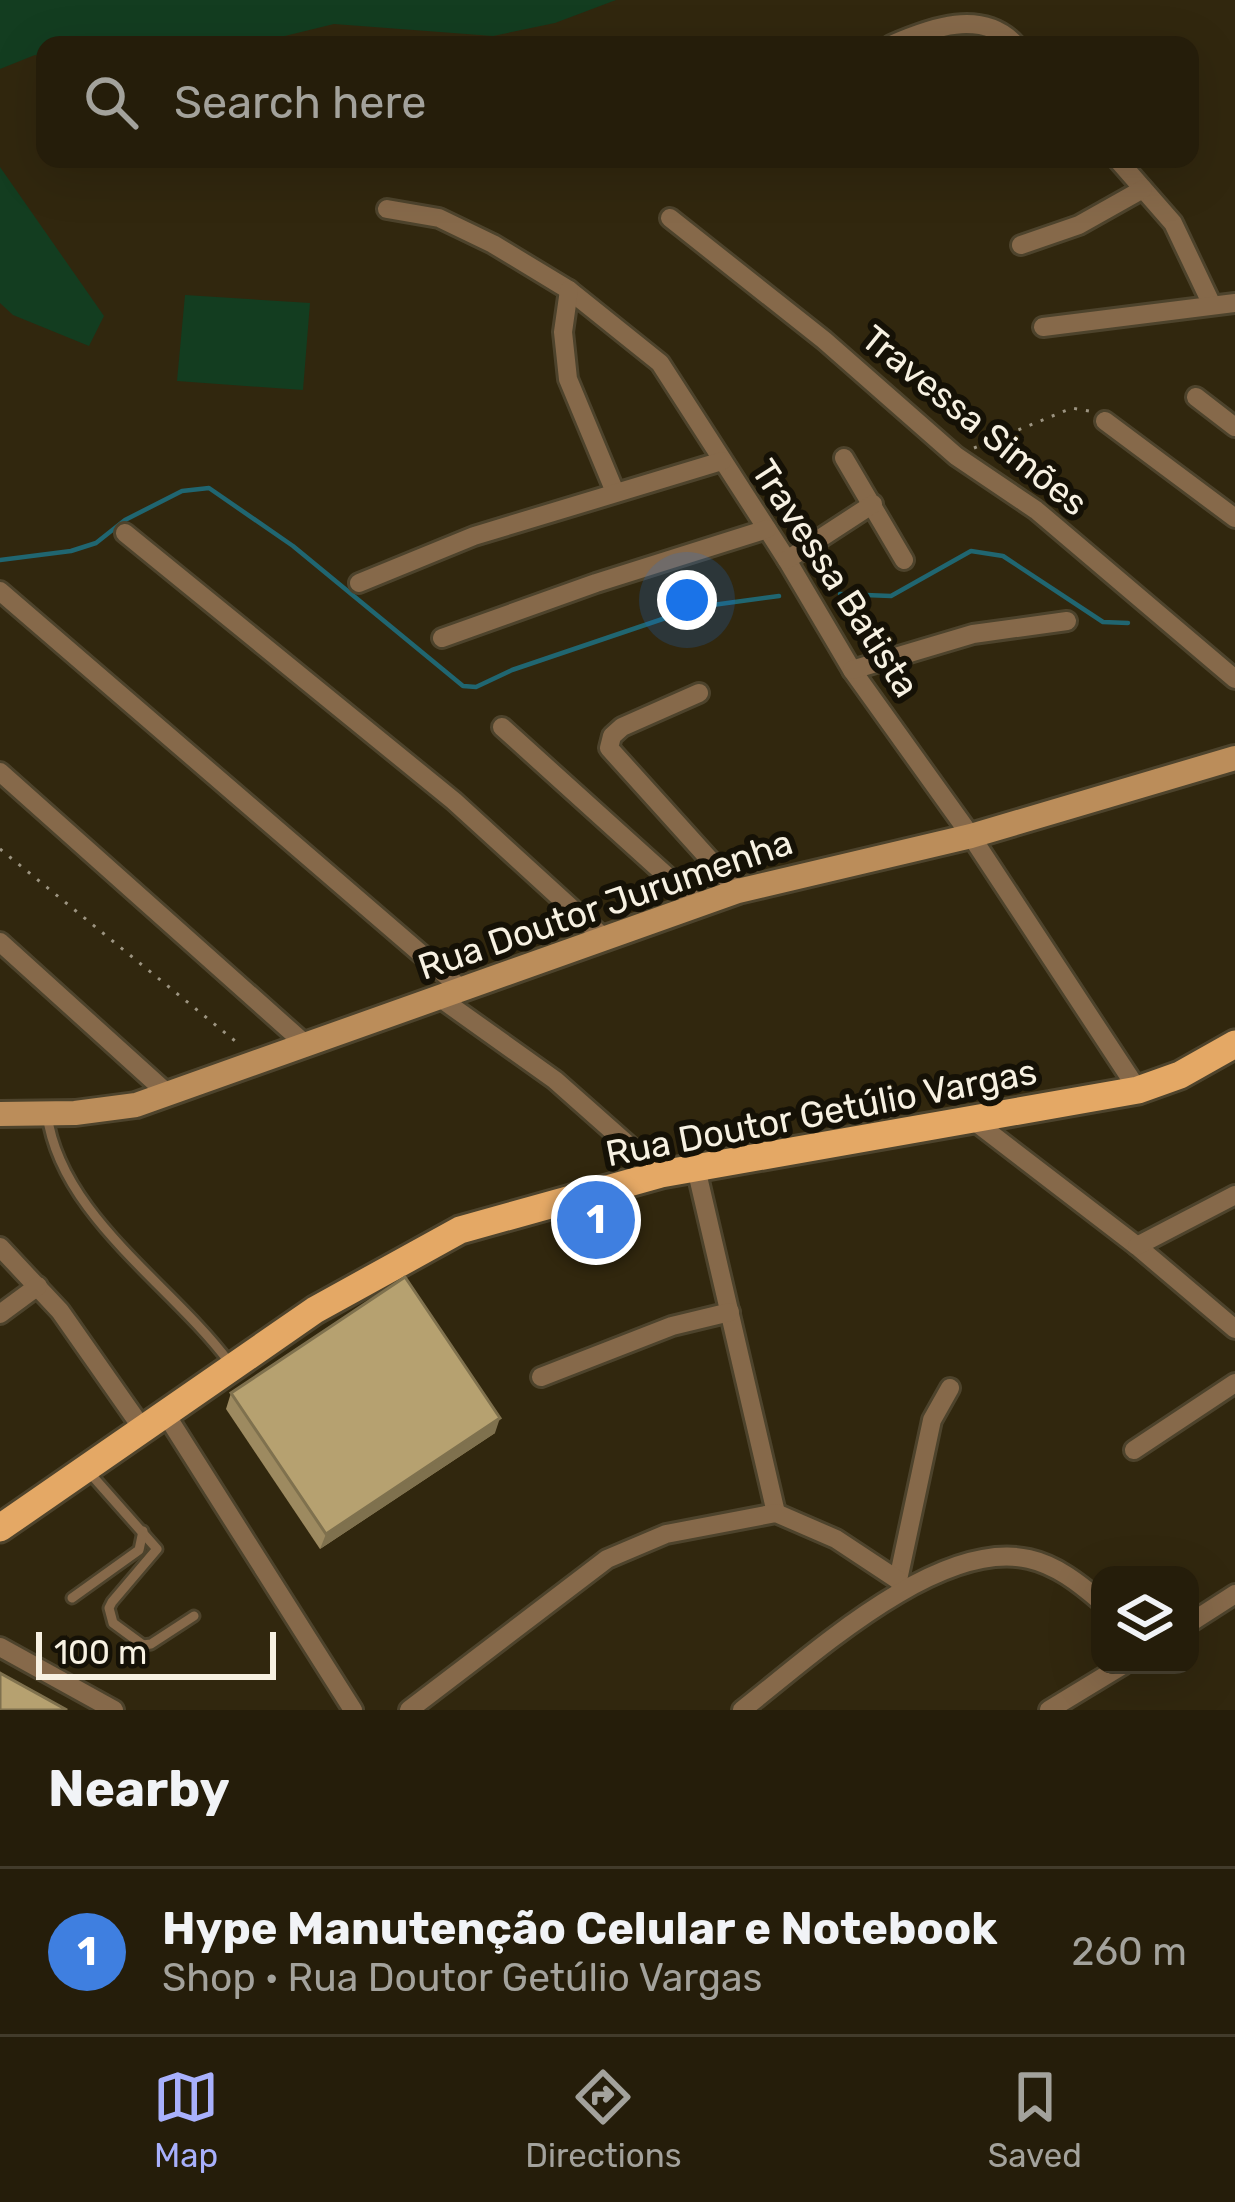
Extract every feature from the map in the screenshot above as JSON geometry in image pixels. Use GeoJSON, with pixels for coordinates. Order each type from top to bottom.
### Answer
{"type":"FeatureCollection","features":[{"type":"Feature","properties":{"kind":"main road","name":"Rua Doutor Jurumenha"},"geometry":{"type":"LineString","coordinates":[[5,1109],[47,1114],[136,1105],[738,891],[971,836],[1232,764]]}},
{"type":"Feature","properties":{"kind":"main road","name":"Rua Doutor Getúlio Vargas"},"geometry":{"type":"LineString","coordinates":[[0,1528],[349,1289],[460,1230],[661,1174],[1138,1090],[1180,1075],[1235,1044]]}},
{"type":"Feature","properties":{"kind":"street"},"geometry":{"type":"LineString","coordinates":[[918,36],[958,23],[999,36]]}},
{"type":"Feature","properties":{"kind":"street"},"geometry":{"type":"LineString","coordinates":[[1125,168],[1173,223],[1212,304]]}},
{"type":"Feature","properties":{"kind":"street"},"geometry":{"type":"LineString","coordinates":[[1021,245],[1079,225],[1144,189]]}},
{"type":"Feature","properties":{"kind":"street","name":"Travessa Batista"},"geometry":{"type":"LineString","coordinates":[[387,208],[439,218],[466,229],[569,290],[660,363],[852,670],[971,836],[1138,1090]]}},
{"type":"Feature","properties":{"kind":"street","name":"Travessa Simões"},"geometry":{"type":"LineString","coordinates":[[670,218],[824,340],[956,456],[1036,511],[1235,679]]}},
{"type":"Feature","properties":{"kind":"street"},"geometry":{"type":"LineString","coordinates":[[569,290],[562,332],[568,379],[616,492]]}},
{"type":"Feature","properties":{"kind":"street"},"geometry":{"type":"LineString","coordinates":[[1043,327],[1235,303]]}},
{"type":"Feature","properties":{"kind":"street"},"geometry":{"type":"LineString","coordinates":[[1196,397],[1235,427]]}},
{"type":"Feature","properties":{"kind":"street"},"geometry":{"type":"LineString","coordinates":[[1105,421],[1235,518]]}},
{"type":"Feature","properties":{"kind":"street"},"geometry":{"type":"LineString","coordinates":[[844,458],[904,560]]}},
{"type":"Feature","properties":{"kind":"street"},"geometry":{"type":"LineString","coordinates":[[359,584],[474,536],[722,461]]}},
{"type":"Feature","properties":{"kind":"street"},"geometry":{"type":"LineString","coordinates":[[787,560],[873,504]]}},
{"type":"Feature","properties":{"kind":"street"},"geometry":{"type":"LineString","coordinates":[[442,638],[766,529]]}},
{"type":"Feature","properties":{"kind":"street"},"geometry":{"type":"LineString","coordinates":[[125,533],[454,801],[604,938]]}},
{"type":"Feature","properties":{"kind":"street"},"geometry":{"type":"LineString","coordinates":[[0,591],[451,994],[661,1174]]}},
{"type":"Feature","properties":{"kind":"street"},"geometry":{"type":"LineString","coordinates":[[852,670],[973,634],[1067,621]]}},
{"type":"Feature","properties":{"kind":"street"},"geometry":{"type":"LineString","coordinates":[[699,693],[622,727],[612,736],[609,748],[738,891]]}},
{"type":"Feature","properties":{"kind":"street"},"geometry":{"type":"LineString","coordinates":[[502,727],[700,906]]}},
{"type":"Feature","properties":{"kind":"street"},"geometry":{"type":"LineString","coordinates":[[0,772],[304,1043]]}},
{"type":"Feature","properties":{"kind":"street"},"geometry":{"type":"LineString","coordinates":[[0,942],[168,1094]]}},
{"type":"Feature","properties":{"kind":"street"},"geometry":{"type":"LineString","coordinates":[[974,1120],[1235,1329]]}},
{"type":"Feature","properties":{"kind":"street"},"geometry":{"type":"LineString","coordinates":[[696,1168],[776,1514]]}},
{"type":"Feature","properties":{"kind":"street"},"geometry":{"type":"LineString","coordinates":[[1137,1246],[1235,1195]]}},
{"type":"Feature","properties":{"kind":"street"},"geometry":{"type":"LineString","coordinates":[[0,1247],[153,1420],[353,1710]]}},
{"type":"Feature","properties":{"kind":"street"},"geometry":{"type":"LineString","coordinates":[[0,1314],[38,1286]]}},
{"type":"Feature","properties":{"kind":"street"},"geometry":{"type":"LineString","coordinates":[[541,1377],[672,1326],[730,1312]]}},
{"type":"Feature","properties":{"kind":"street"},"geometry":{"type":"LineString","coordinates":[[1134,1450],[1235,1383]]}},
{"type":"Feature","properties":{"kind":"street"},"geometry":{"type":"LineString","coordinates":[[900,1585],[932,1420],[950,1388]]}},
{"type":"Feature","properties":{"kind":"street"},"geometry":{"type":"LineString","coordinates":[[409,1710],[607,1559],[666,1534],[776,1514],[836,1539],[900,1585]]}},
{"type":"Feature","properties":{"kind":"street"},"geometry":{"type":"LineString","coordinates":[[742,1710],[900,1585],[968,1560],[1026,1558],[1055,1568],[1091,1594]]}},
{"type":"Feature","properties":{"kind":"street"},"geometry":{"type":"LineString","coordinates":[[1199,1617],[1235,1594]]}},
{"type":"Feature","properties":{"kind":"street"},"geometry":{"type":"LineString","coordinates":[[0,1647],[114,1710]]}},
{"type":"Feature","properties":{"kind":"street"},"geometry":{"type":"LineString","coordinates":[[1049,1710],[1108,1674]]}},
{"type":"Feature","properties":{"kind":"lane"},"geometry":{"type":"LineString","coordinates":[[47,1114],[50,1137],[80,1196],[232,1366]]}},
{"type":"Feature","properties":{"kind":"lane"},"geometry":{"type":"LineString","coordinates":[[84,1467],[156,1544],[155,1555],[112,1602],[113,1623],[137,1642],[151,1644],[194,1616]]}},
{"type":"Feature","properties":{"kind":"lane"},"geometry":{"type":"LineString","coordinates":[[72,1598],[139,1550],[143,1531]]}},
{"type":"Feature","properties":{"kind":"path"},"geometry":{"type":"LineString","coordinates":[[956,456],[1072,408],[1084,408],[1105,421]]}},
{"type":"Feature","properties":{"kind":"path"},"geometry":{"type":"LineString","coordinates":[[0,849],[258,1059]]}},
{"type":"Feature","properties":{"kind":"green space"},"geometry":{"type":"Polygon","coordinates":[[[0,0],[616,0],[555,23],[493,36],[334,24],[285,36],[36,36],[36,55],[0,69],[0,0]]]}},
{"type":"Feature","properties":{"kind":"green space"},"geometry":{"type":"Polygon","coordinates":[[[0,167],[104,316],[89,346],[13,315],[0,303],[0,167]]]}},
{"type":"Feature","properties":{"kind":"green space"},"geometry":{"type":"Polygon","coordinates":[[[185,295],[310,303],[303,390],[177,381],[185,295]]]}},
{"type":"Feature","properties":{"kind":"building"},"geometry":{"type":"Polygon","coordinates":[[[405,1277],[500,1418],[326,1534],[231,1393],[405,1277]]]}},
{"type":"Feature","properties":{"kind":"building"},"geometry":{"type":"Polygon","coordinates":[[[0,1673],[67,1710],[0,1710],[0,1673]]]}},
{"type":"Feature","properties":{"kind":"waterway"},"geometry":{"type":"LineString","coordinates":[[0,560],[96,543],[125,520],[182,491],[209,488],[293,546],[463,686],[476,687],[512,670],[698,607],[779,596]]}},
{"type":"Feature","properties":{"kind":"waterway"},"geometry":{"type":"LineString","coordinates":[[840,594],[891,596],[971,551],[1003,556],[1103,622],[1128,623]]}},
{"type":"Feature","properties":{"kind":"place","name":"Hype Manutenção Celular e Notebook"},"geometry":{"type":"Point","coordinates":[596,1220]}}]}
